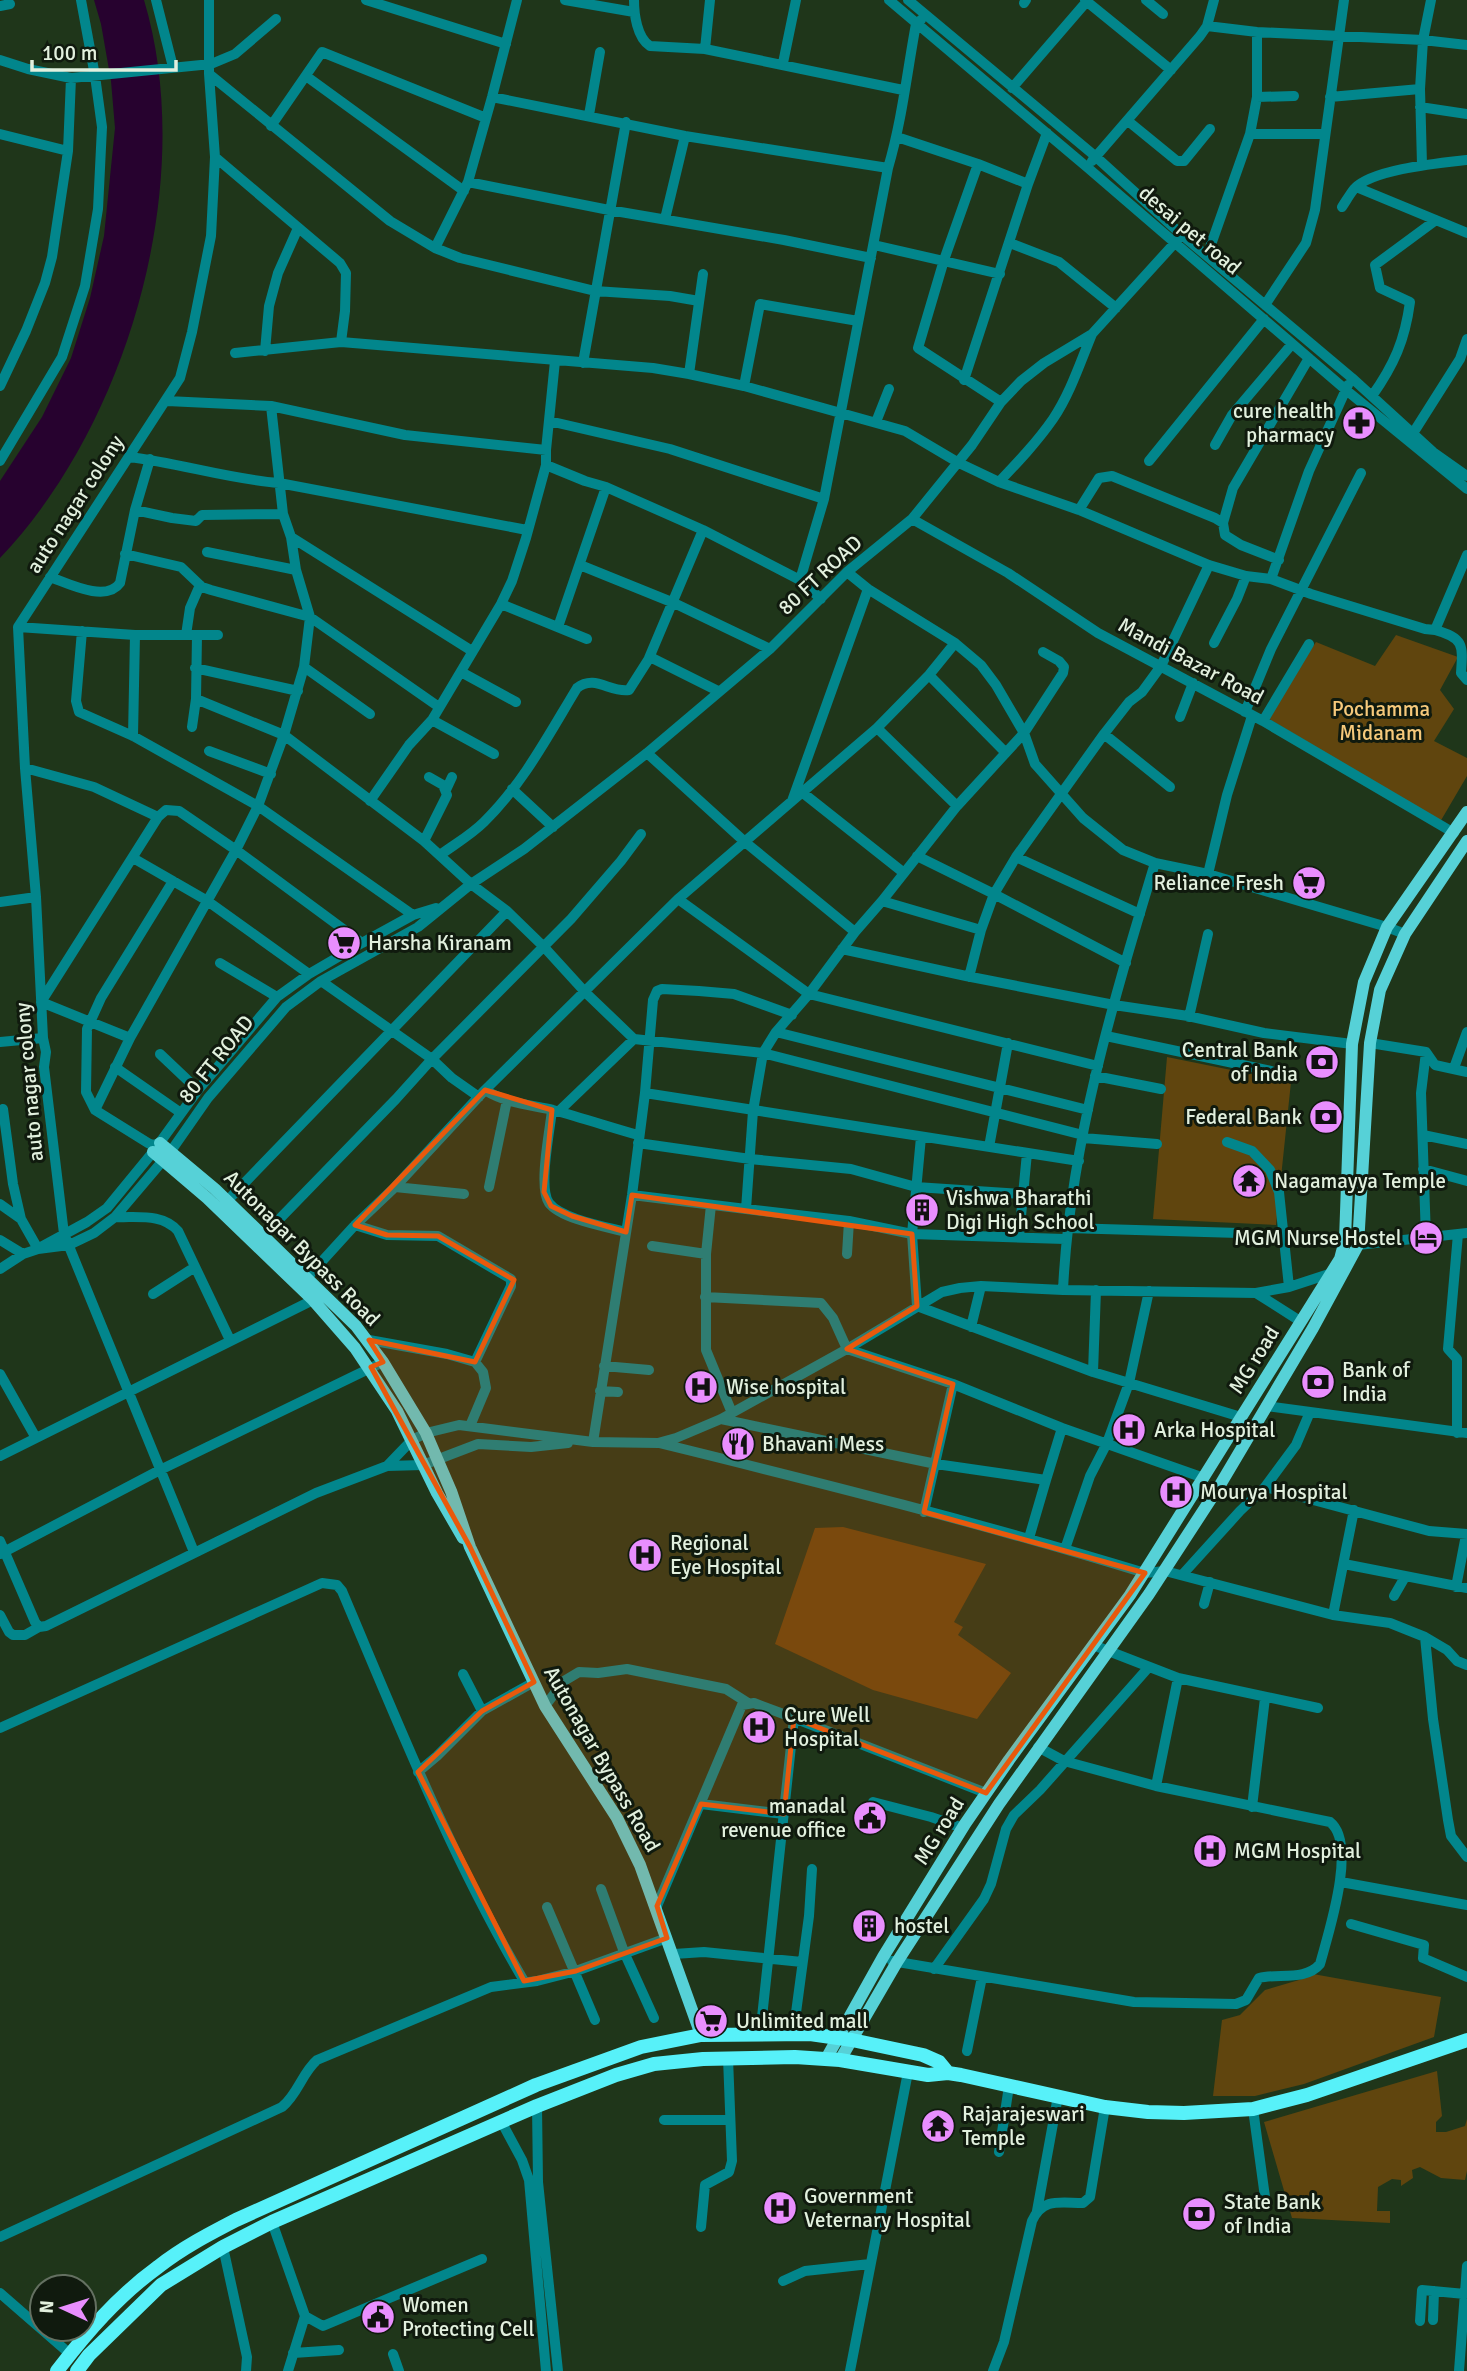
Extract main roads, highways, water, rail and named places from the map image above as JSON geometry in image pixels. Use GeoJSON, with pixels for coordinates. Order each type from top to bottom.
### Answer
{"type":"FeatureCollection","features":[{"type":"Feature","properties":{"kind":"highway"},"geometry":{"type":"LineString","coordinates":[[57,2371],[92,2327],[127,2292],[158,2266],[236,2220],[567,2073],[641,2047],[701,2035],[810,2034],[845,2038],[923,2054],[939,2063],[948,2073]]}},
{"type":"Feature","properties":{"kind":"highway"},"geometry":{"type":"LineString","coordinates":[[77,2371],[89,2355],[161,2285],[223,2247],[272,2222],[537,2106],[616,2075],[654,2064],[727,2058],[833,2059],[928,2075],[948,2073],[1105,2107],[1184,2113],[1253,2109],[1307,2095],[1467,2040]]}},
{"type":"Feature","properties":{"kind":"highway"},"geometry":{"type":"LineString","coordinates":[[303,2190],[308,2206]]}},
{"type":"Feature","properties":{"kind":"main road","name":"MG road"},"geometry":{"type":"LineString","coordinates":[[833,2059],[883,1957],[962,1828],[1145,1573],[1340,1259],[1345,1240],[1352,1044],[1364,982],[1387,927],[1467,812]]}},
{"type":"Feature","properties":{"kind":"main road","name":"MG road"},"geometry":{"type":"LineString","coordinates":[[845,2038],[1038,1747],[1165,1571],[1220,1485],[1313,1328],[1358,1245],[1370,1043],[1380,990],[1405,934],[1467,841]]}},
{"type":"Feature","properties":{"kind":"main road","name":"Autonagar Bypass Road"},"geometry":{"type":"LineString","coordinates":[[259,1239],[228,1200],[162,1151],[207,1198],[259,1239],[369,1340],[377,1364],[424,1465],[454,1525],[470,1547]]}},
{"type":"Feature","properties":{"kind":"main road","name":"Autonagar Bypass Road"},"geometry":{"type":"LineString","coordinates":[[303,1282],[313,1300],[377,1364],[426,1433],[470,1547],[545,1706],[617,1818],[640,1865],[657,1906],[701,2035]]}},
{"type":"Feature","properties":{"kind":"place","name":"cure health pharmacy"},"geometry":{"type":"Point","coordinates":[1359,423]}},
{"type":"Feature","properties":{"kind":"place","name":"Reliance Fresh"},"geometry":{"type":"Point","coordinates":[1309,883]}},
{"type":"Feature","properties":{"kind":"place","name":"Harsha Kiranam"},"geometry":{"type":"Point","coordinates":[344,943]}},
{"type":"Feature","properties":{"kind":"place","name":"Central Bank of India"},"geometry":{"type":"Point","coordinates":[1322,1062]}},
{"type":"Feature","properties":{"kind":"place","name":"Federal Bank"},"geometry":{"type":"Point","coordinates":[1326,1117]}},
{"type":"Feature","properties":{"kind":"place","name":"Nagamayya Temple"},"geometry":{"type":"Point","coordinates":[1249,1181]}},
{"type":"Feature","properties":{"kind":"place","name":"Vishwa Bharathi Digi High School"},"geometry":{"type":"Point","coordinates":[922,1210]}},
{"type":"Feature","properties":{"kind":"place","name":"MGM Nurse Hostel"},"geometry":{"type":"Point","coordinates":[1426,1238]}},
{"type":"Feature","properties":{"kind":"place","name":"Bank of India"},"geometry":{"type":"Point","coordinates":[1318,1382]}},
{"type":"Feature","properties":{"kind":"place","name":"Wise hospital"},"geometry":{"type":"Point","coordinates":[701,1387]}},
{"type":"Feature","properties":{"kind":"place","name":"Arka Hospital"},"geometry":{"type":"Point","coordinates":[1129,1430]}},
{"type":"Feature","properties":{"kind":"place","name":"Bhavani Mess"},"geometry":{"type":"Point","coordinates":[738,1444]}},
{"type":"Feature","properties":{"kind":"place","name":"Mourya Hospital"},"geometry":{"type":"Point","coordinates":[1176,1492]}},
{"type":"Feature","properties":{"kind":"place","name":"Regional Eye Hospital"},"geometry":{"type":"Point","coordinates":[645,1555]}},
{"type":"Feature","properties":{"kind":"place","name":"Cure Well Hospital"},"geometry":{"type":"Point","coordinates":[759,1727]}},
{"type":"Feature","properties":{"kind":"place","name":"manadal revenue office"},"geometry":{"type":"Point","coordinates":[870,1818]}},
{"type":"Feature","properties":{"kind":"place","name":"MGM Hospital"},"geometry":{"type":"Point","coordinates":[1210,1851]}},
{"type":"Feature","properties":{"kind":"place","name":"hostel"},"geometry":{"type":"Point","coordinates":[869,1926]}},
{"type":"Feature","properties":{"kind":"place","name":"Unlimited mall"},"geometry":{"type":"Point","coordinates":[711,2021]}},
{"type":"Feature","properties":{"kind":"place","name":"Rajarajeswari Temple"},"geometry":{"type":"Point","coordinates":[938,2126]}},
{"type":"Feature","properties":{"kind":"place","name":"Government Veternary Hospital"},"geometry":{"type":"Point","coordinates":[780,2208]}},
{"type":"Feature","properties":{"kind":"place","name":"State Bank of India"},"geometry":{"type":"Point","coordinates":[1199,2214]}},
{"type":"Feature","properties":{"kind":"place","name":"Women Protecting Cell"},"geometry":{"type":"Point","coordinates":[378,2317]}},
{"type":"Feature","properties":{"kind":"park label","name":"Pochamma Midanam"},"geometry":{"type":"Point","coordinates":[1381,721]}}]}
